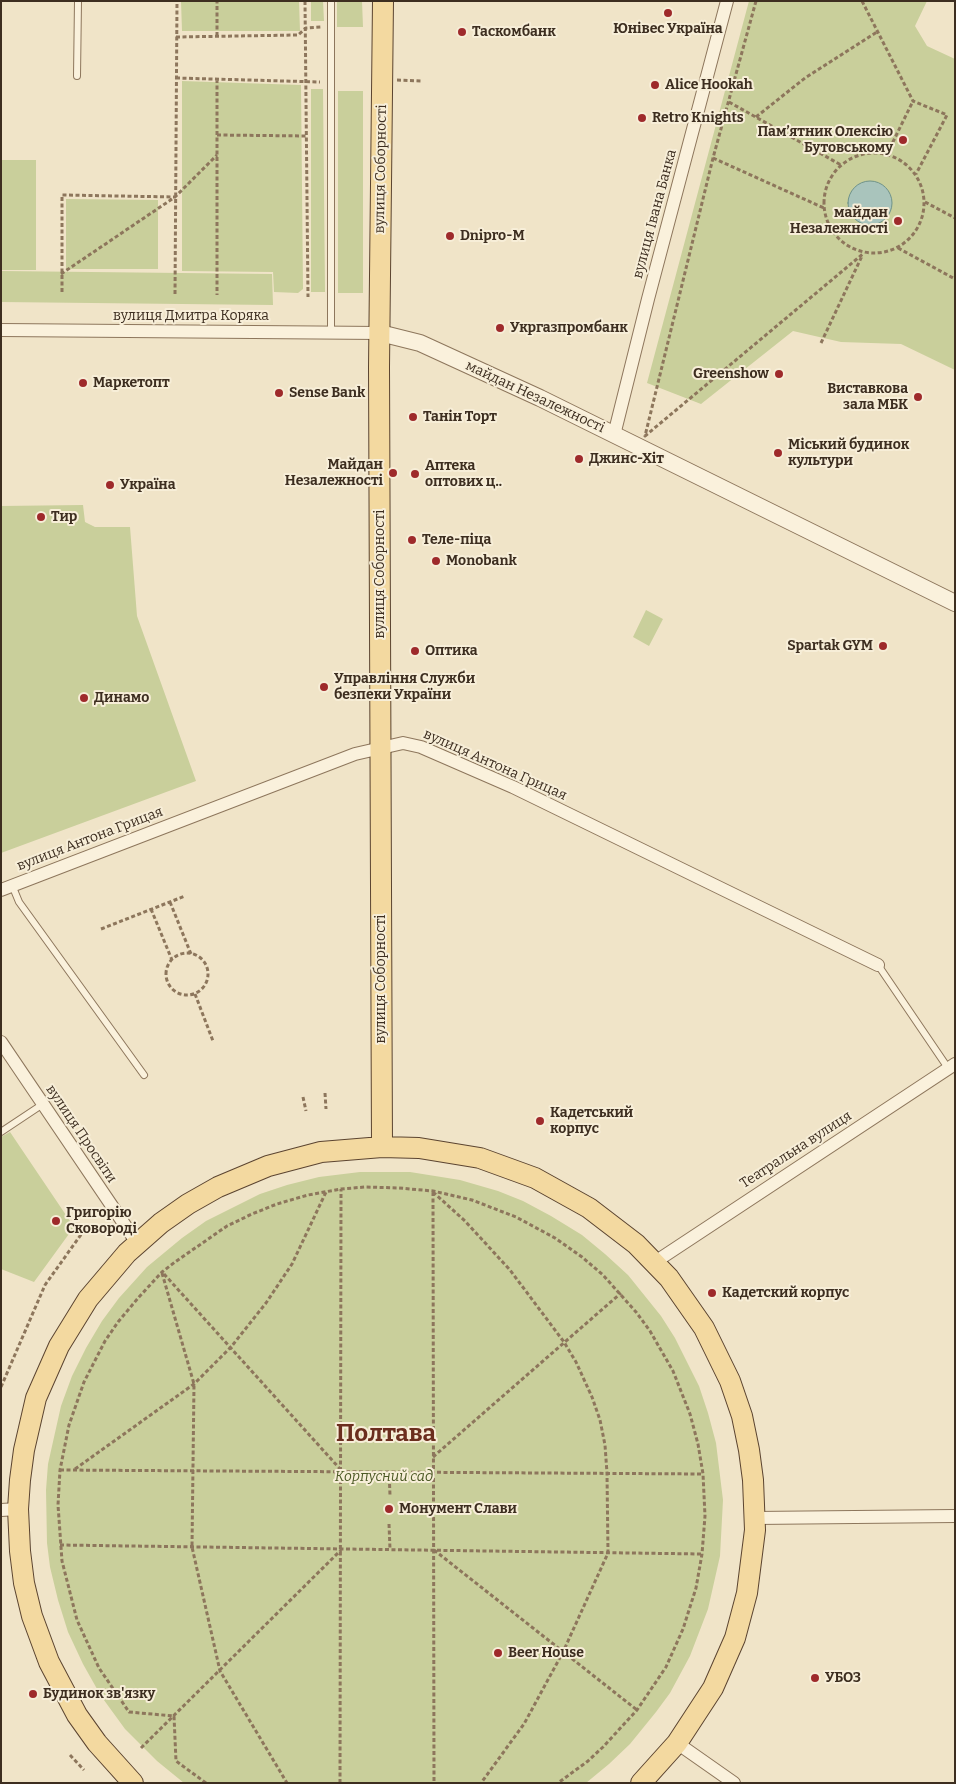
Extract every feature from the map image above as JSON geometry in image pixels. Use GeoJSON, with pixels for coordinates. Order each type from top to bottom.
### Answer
{"type":"FeatureCollection","features":[{"type":"Feature","properties":{"kind":"main road","name":"вулиця Соборності"},"geometry":{"type":"LineString","coordinates":[[382,1147],[380,333],[383,1]]}},
{"type":"Feature","properties":{"kind":"main road"},"geometry":{"type":"LineString","coordinates":[[131,1782],[97,1743],[77,1715],[49,1662],[32,1616],[10,1510],[20,1480],[25,1442],[36,1398],[46,1373],[71,1323],[88,1299],[106,1276],[137,1243],[161,1223],[188,1204],[245,1174],[292,1158],[315,1153],[382,1147],[419,1148],[480,1158],[535,1178],[589,1208],[614,1226],[655,1262],[674,1284],[704,1328],[730,1381],[742,1416],[754,1480],[755,1518],[751,1570],[745,1601],[735,1638],[713,1688],[678,1743],[641,1783]]}},
{"type":"Feature","properties":{"kind":"street","name":"вулиця Івана Банка"},"geometry":{"type":"LineString","coordinates":[[614,435],[648,298],[727,1]]}},
{"type":"Feature","properties":{"kind":"street","name":"вулиця Дмитра Коряка"},"geometry":{"type":"LineString","coordinates":[[1,330],[380,333]]}},
{"type":"Feature","properties":{"kind":"street","name":"майдан Незалежності"},"geometry":{"type":"LineString","coordinates":[[380,333],[420,344],[540,398],[955,603]]}},
{"type":"Feature","properties":{"kind":"street","name":"вулиця Антона Грицая"},"geometry":{"type":"LineString","coordinates":[[6,887],[355,754],[403,743],[421,746],[513,787],[878,965]]}},
{"type":"Feature","properties":{"kind":"street","name":"вулиця Просвіти"},"geometry":{"type":"LineString","coordinates":[[1,1042],[137,1243]]}},
{"type":"Feature","properties":{"kind":"street","name":"Театральна вулиця"},"geometry":{"type":"LineString","coordinates":[[655,1262],[951,1066]]}},
{"type":"Feature","properties":{"kind":"street"},"geometry":{"type":"LineString","coordinates":[[755,1518],[955,1516]]}},
{"type":"Feature","properties":{"kind":"street"},"geometry":{"type":"LineString","coordinates":[[678,1743],[734,1783]]}},
{"type":"Feature","properties":{"kind":"lane"},"geometry":{"type":"LineString","coordinates":[[78,1],[78,76]]}},
{"type":"Feature","properties":{"kind":"lane"},"geometry":{"type":"LineString","coordinates":[[330,1],[331,332]]}},
{"type":"Feature","properties":{"kind":"lane"},"geometry":{"type":"LineString","coordinates":[[6,887],[19,902],[144,1075]]}},
{"type":"Feature","properties":{"kind":"lane"},"geometry":{"type":"LineString","coordinates":[[878,965],[951,1066]]}},
{"type":"Feature","properties":{"kind":"lane"},"geometry":{"type":"LineString","coordinates":[[1,1132],[43,1104]]}},
{"type":"Feature","properties":{"kind":"path"},"geometry":{"type":"LineString","coordinates":[[175,294],[177,1]]}},
{"type":"Feature","properties":{"kind":"path"},"geometry":{"type":"LineString","coordinates":[[217,1],[217,36]]}},
{"type":"Feature","properties":{"kind":"path"},"geometry":{"type":"LineString","coordinates":[[305,1],[308,297]]}},
{"type":"Feature","properties":{"kind":"path"},"geometry":{"type":"LineString","coordinates":[[756,1],[713,158],[645,436],[864,253]]}},
{"type":"Feature","properties":{"kind":"path"},"geometry":{"type":"LineString","coordinates":[[862,1],[913,101],[947,115],[916,174]]}},
{"type":"Feature","properties":{"kind":"path"},"geometry":{"type":"LineString","coordinates":[[176,37],[298,36],[306,28],[331,27]]}},
{"type":"Feature","properties":{"kind":"path"},"geometry":{"type":"LineString","coordinates":[[756,117],[805,78],[877,32]]}},
{"type":"Feature","properties":{"kind":"path"},"geometry":{"type":"LineString","coordinates":[[176,78],[331,83]]}},
{"type":"Feature","properties":{"kind":"path"},"geometry":{"type":"LineString","coordinates":[[217,79],[217,295]]}},
{"type":"Feature","properties":{"kind":"path"},"geometry":{"type":"LineString","coordinates":[[382,79],[422,81]]}},
{"type":"Feature","properties":{"kind":"path"},"geometry":{"type":"LineString","coordinates":[[887,154],[913,101]]}},
{"type":"Feature","properties":{"kind":"path"},"geometry":{"type":"LineString","coordinates":[[729,102],[841,165]]}},
{"type":"Feature","properties":{"kind":"path"},"geometry":{"type":"LineString","coordinates":[[217,135],[306,136]]}},
{"type":"Feature","properties":{"kind":"path"},"geometry":{"type":"LineString","coordinates":[[870,152],[887,154],[903,161],[916,174],[923,189],[925,202],[921,224],[911,238],[898,248],[881,254],[864,253],[849,247],[836,237],[828,223],[824,208],[825,192],[831,177],[841,165],[855,156],[870,152]]}},
{"type":"Feature","properties":{"kind":"path"},"geometry":{"type":"LineString","coordinates":[[62,274],[175,197],[217,155]]}},
{"type":"Feature","properties":{"kind":"path"},"geometry":{"type":"LineString","coordinates":[[713,158],[824,208]]}},
{"type":"Feature","properties":{"kind":"path"},"geometry":{"type":"LineString","coordinates":[[62,292],[62,195],[175,197]]}},
{"type":"Feature","properties":{"kind":"path"},"geometry":{"type":"LineString","coordinates":[[925,202],[955,218]]}},
{"type":"Feature","properties":{"kind":"path"},"geometry":{"type":"LineString","coordinates":[[898,248],[955,279]]}},
{"type":"Feature","properties":{"kind":"path"},"geometry":{"type":"LineString","coordinates":[[821,343],[864,253]]}},
{"type":"Feature","properties":{"kind":"path"},"geometry":{"type":"LineString","coordinates":[[101,929],[185,896]]}},
{"type":"Feature","properties":{"kind":"path"},"geometry":{"type":"LineString","coordinates":[[170,902],[192,954]]}},
{"type":"Feature","properties":{"kind":"path"},"geometry":{"type":"LineString","coordinates":[[151,909],[172,960]]}},
{"type":"Feature","properties":{"kind":"path"},"geometry":{"type":"LineString","coordinates":[[192,954],[204,961],[208,975],[204,988],[186,996],[179,994],[169,985],[166,972],[177,955],[192,954]]}},
{"type":"Feature","properties":{"kind":"path"},"geometry":{"type":"LineString","coordinates":[[194,994],[213,1040]]}},
{"type":"Feature","properties":{"kind":"path"},"geometry":{"type":"LineString","coordinates":[[325,1093],[326,1109]]}},
{"type":"Feature","properties":{"kind":"path"},"geometry":{"type":"LineString","coordinates":[[304,1097],[306,1112]]}},
{"type":"Feature","properties":{"kind":"path"},"geometry":{"type":"LineString","coordinates":[[174,1716],[129,1712],[111,1688],[88,1648],[65,1580],[60,1545],[58,1505],[60,1470],[64,1447],[76,1404],[94,1361],[118,1322],[162,1272],[207,1238],[227,1226],[277,1204],[326,1192],[365,1187],[433,1191],[472,1200],[495,1208],[536,1227],[582,1257],[620,1293],[650,1331],[673,1371],[690,1414],[698,1444],[703,1474],[705,1516],[702,1554],[696,1588],[683,1629],[666,1667],[637,1710],[588,1761],[558,1783]]}},
{"type":"Feature","properties":{"kind":"path"},"geometry":{"type":"LineString","coordinates":[[340,1783],[341,1190]]}},
{"type":"Feature","properties":{"kind":"path"},"geometry":{"type":"LineString","coordinates":[[433,1191],[465,1221],[510,1270],[564,1342],[576,1362],[592,1397],[600,1420],[605,1445],[608,1553],[563,1652],[524,1724],[481,1783]]}},
{"type":"Feature","properties":{"kind":"path"},"geometry":{"type":"LineString","coordinates":[[433,1191],[434,1783]]}},
{"type":"Feature","properties":{"kind":"path"},"geometry":{"type":"LineString","coordinates":[[75,1470],[194,1384],[231,1347],[266,1303],[292,1264],[326,1192]]}},
{"type":"Feature","properties":{"kind":"path"},"geometry":{"type":"LineString","coordinates":[[1,1386],[44,1285],[86,1229]]}},
{"type":"Feature","properties":{"kind":"path"},"geometry":{"type":"LineString","coordinates":[[162,1272],[341,1470]]}},
{"type":"Feature","properties":{"kind":"path"},"geometry":{"type":"LineString","coordinates":[[162,1272],[194,1384],[191,1469],[192,1547],[220,1671],[287,1783]]}},
{"type":"Feature","properties":{"kind":"path"},"geometry":{"type":"LineString","coordinates":[[433,1457],[620,1293]]}},
{"type":"Feature","properties":{"kind":"path"},"geometry":{"type":"LineString","coordinates":[[60,1470],[191,1469],[703,1474]]}},
{"type":"Feature","properties":{"kind":"path"},"geometry":{"type":"LineString","coordinates":[[389,1471],[390,1495]]}},
{"type":"Feature","properties":{"kind":"path"},"geometry":{"type":"LineString","coordinates":[[390,1524],[390,1550]]}},
{"type":"Feature","properties":{"kind":"path"},"geometry":{"type":"LineString","coordinates":[[60,1545],[702,1554]]}},
{"type":"Feature","properties":{"kind":"path"},"geometry":{"type":"LineString","coordinates":[[141,1748],[341,1550]]}},
{"type":"Feature","properties":{"kind":"path"},"geometry":{"type":"LineString","coordinates":[[434,1550],[637,1710]]}},
{"type":"Feature","properties":{"kind":"path"},"geometry":{"type":"LineString","coordinates":[[174,1716],[176,1761],[206,1783]]}},
{"type":"Feature","properties":{"kind":"path"},"geometry":{"type":"LineString","coordinates":[[70,1755],[84,1770]]}},
{"type":"Feature","properties":{"kind":"green space"},"geometry":{"type":"Polygon","coordinates":[[[181,1],[299,1],[300,31],[182,31],[181,1]]]}},
{"type":"Feature","properties":{"kind":"green space"},"geometry":{"type":"Polygon","coordinates":[[[311,1],[323,1],[324,21],[311,21],[311,1]]]}},
{"type":"Feature","properties":{"kind":"green space"},"geometry":{"type":"Polygon","coordinates":[[[337,1],[362,1],[363,27],[337,27],[337,1]]]}},
{"type":"Feature","properties":{"kind":"green space"},"geometry":{"type":"Polygon","coordinates":[[[749,1],[927,1],[915,26],[927,46],[955,59],[955,370],[901,344],[841,342],[793,331],[701,404],[647,383],[749,1]]]}},
{"type":"Feature","properties":{"kind":"green space"},"geometry":{"type":"Polygon","coordinates":[[[182,81],[301,85],[303,289],[298,293],[274,292],[273,272],[182,271],[182,81]]]}},
{"type":"Feature","properties":{"kind":"green space"},"geometry":{"type":"Polygon","coordinates":[[[311,89],[323,89],[325,292],[311,292],[311,89]]]}},
{"type":"Feature","properties":{"kind":"green space"},"geometry":{"type":"Polygon","coordinates":[[[338,91],[363,91],[363,293],[338,293],[338,91]]]}},
{"type":"Feature","properties":{"kind":"green space"},"geometry":{"type":"Polygon","coordinates":[[[1,160],[36,160],[36,270],[1,270],[1,160]]]}},
{"type":"Feature","properties":{"kind":"green space"},"geometry":{"type":"Polygon","coordinates":[[[66,199],[158,200],[158,269],[66,269],[66,199]]]}},
{"type":"Feature","properties":{"kind":"green space"},"geometry":{"type":"Polygon","coordinates":[[[1,271],[272,274],[273,305],[1,302],[1,271]]]}},
{"type":"Feature","properties":{"kind":"green space","name":"Динамо"},"geometry":{"type":"Polygon","coordinates":[[[83,505],[85,522],[95,527],[130,527],[137,616],[196,781],[1,853],[1,506],[83,505]]]}},
{"type":"Feature","properties":{"kind":"green space"},"geometry":{"type":"Polygon","coordinates":[[[646,610],[663,619],[649,646],[633,637],[646,610]]]}},
{"type":"Feature","properties":{"kind":"green space"},"geometry":{"type":"Polygon","coordinates":[[[10,1132],[74,1227],[34,1282],[1,1269],[1,1137],[10,1132]]]}},
{"type":"Feature","properties":{"kind":"green space","name":"Корпусний сад"},"geometry":{"type":"Polygon","coordinates":[[[360,1172],[410,1172],[460,1180],[498,1191],[523,1201],[582,1235],[628,1275],[661,1316],[675,1338],[699,1386],[716,1443],[723,1500],[720,1556],[708,1609],[690,1656],[670,1693],[630,1744],[586,1783],[184,1783],[157,1761],[125,1729],[101,1696],[68,1632],[50,1567],[47,1543],[46,1490],[48,1464],[61,1406],[72,1376],[102,1321],[119,1298],[147,1267],[206,1221],[260,1194],[287,1185],[319,1177],[360,1172]]]}},
{"type":"Feature","properties":{"kind":"water"},"geometry":{"type":"Polygon","coordinates":[[[870,181],[882,185],[888,191],[892,203],[888,215],[882,221],[870,225],[858,221],[852,215],[848,203],[852,191],[858,185],[870,181]]]}},
{"type":"Feature","properties":{"kind":"place","name":"Юнівес Україна"},"geometry":{"type":"Point","coordinates":[668,13]}},
{"type":"Feature","properties":{"kind":"place","name":"Таскомбанк"},"geometry":{"type":"Point","coordinates":[462,32]}},
{"type":"Feature","properties":{"kind":"place","name":"Alice Hookah"},"geometry":{"type":"Point","coordinates":[655,85]}},
{"type":"Feature","properties":{"kind":"place","name":"Retro Knights"},"geometry":{"type":"Point","coordinates":[642,118]}},
{"type":"Feature","properties":{"kind":"place","name":"Пам’ятник Олексію Бутовському"},"geometry":{"type":"Point","coordinates":[903,140]}},
{"type":"Feature","properties":{"kind":"place","name":"майдан Незалежності"},"geometry":{"type":"Point","coordinates":[898,221]}},
{"type":"Feature","properties":{"kind":"place","name":"Dnipro-M"},"geometry":{"type":"Point","coordinates":[450,236]}},
{"type":"Feature","properties":{"kind":"place","name":"Укргазпромбанк"},"geometry":{"type":"Point","coordinates":[500,328]}},
{"type":"Feature","properties":{"kind":"place","name":"Greenshow"},"geometry":{"type":"Point","coordinates":[779,374]}},
{"type":"Feature","properties":{"kind":"place","name":"Маркетопт"},"geometry":{"type":"Point","coordinates":[83,383]}},
{"type":"Feature","properties":{"kind":"place","name":"Sense Bank"},"geometry":{"type":"Point","coordinates":[279,393]}},
{"type":"Feature","properties":{"kind":"place","name":"Виставкова зала МБК"},"geometry":{"type":"Point","coordinates":[918,397]}},
{"type":"Feature","properties":{"kind":"place","name":"Танін Торт"},"geometry":{"type":"Point","coordinates":[413,417]}},
{"type":"Feature","properties":{"kind":"place","name":"Міський будинок культури"},"geometry":{"type":"Point","coordinates":[778,453]}},
{"type":"Feature","properties":{"kind":"place","name":"Джинс-Хіт"},"geometry":{"type":"Point","coordinates":[579,459]}},
{"type":"Feature","properties":{"kind":"place","name":"Майдан Незалежності"},"geometry":{"type":"Point","coordinates":[393,473]}},
{"type":"Feature","properties":{"kind":"place","name":"Аптека оптових ц.."},"geometry":{"type":"Point","coordinates":[415,474]}},
{"type":"Feature","properties":{"kind":"place","name":"Україна"},"geometry":{"type":"Point","coordinates":[110,485]}},
{"type":"Feature","properties":{"kind":"place","name":"Тир"},"geometry":{"type":"Point","coordinates":[41,517]}},
{"type":"Feature","properties":{"kind":"place","name":"Теле-піца"},"geometry":{"type":"Point","coordinates":[412,540]}},
{"type":"Feature","properties":{"kind":"place","name":"Monobank"},"geometry":{"type":"Point","coordinates":[436,561]}},
{"type":"Feature","properties":{"kind":"place","name":"Spartak GYM"},"geometry":{"type":"Point","coordinates":[883,646]}},
{"type":"Feature","properties":{"kind":"place","name":"Оптика"},"geometry":{"type":"Point","coordinates":[415,651]}},
{"type":"Feature","properties":{"kind":"place","name":"Управління Служби безпеки України"},"geometry":{"type":"Point","coordinates":[324,687]}},
{"type":"Feature","properties":{"kind":"place","name":"Динамо"},"geometry":{"type":"Point","coordinates":[84,698]}},
{"type":"Feature","properties":{"kind":"place","name":"Кадетський корпус"},"geometry":{"type":"Point","coordinates":[540,1121]}},
{"type":"Feature","properties":{"kind":"place","name":"Григорію Сковороді"},"geometry":{"type":"Point","coordinates":[56,1221]}},
{"type":"Feature","properties":{"kind":"place","name":"Кадетский корпус"},"geometry":{"type":"Point","coordinates":[712,1293]}},
{"type":"Feature","properties":{"kind":"place","name":"Монумент Слави"},"geometry":{"type":"Point","coordinates":[389,1509]}},
{"type":"Feature","properties":{"kind":"place","name":"Beer House"},"geometry":{"type":"Point","coordinates":[498,1653]}},
{"type":"Feature","properties":{"kind":"place","name":"УБОЗ"},"geometry":{"type":"Point","coordinates":[815,1678]}},
{"type":"Feature","properties":{"kind":"place","name":"Будинок зв'язку"},"geometry":{"type":"Point","coordinates":[33,1694]}},
{"type":"Feature","properties":{"kind":"district","name":"Полтава"},"geometry":{"type":"Point","coordinates":[386,1434]}}]}
